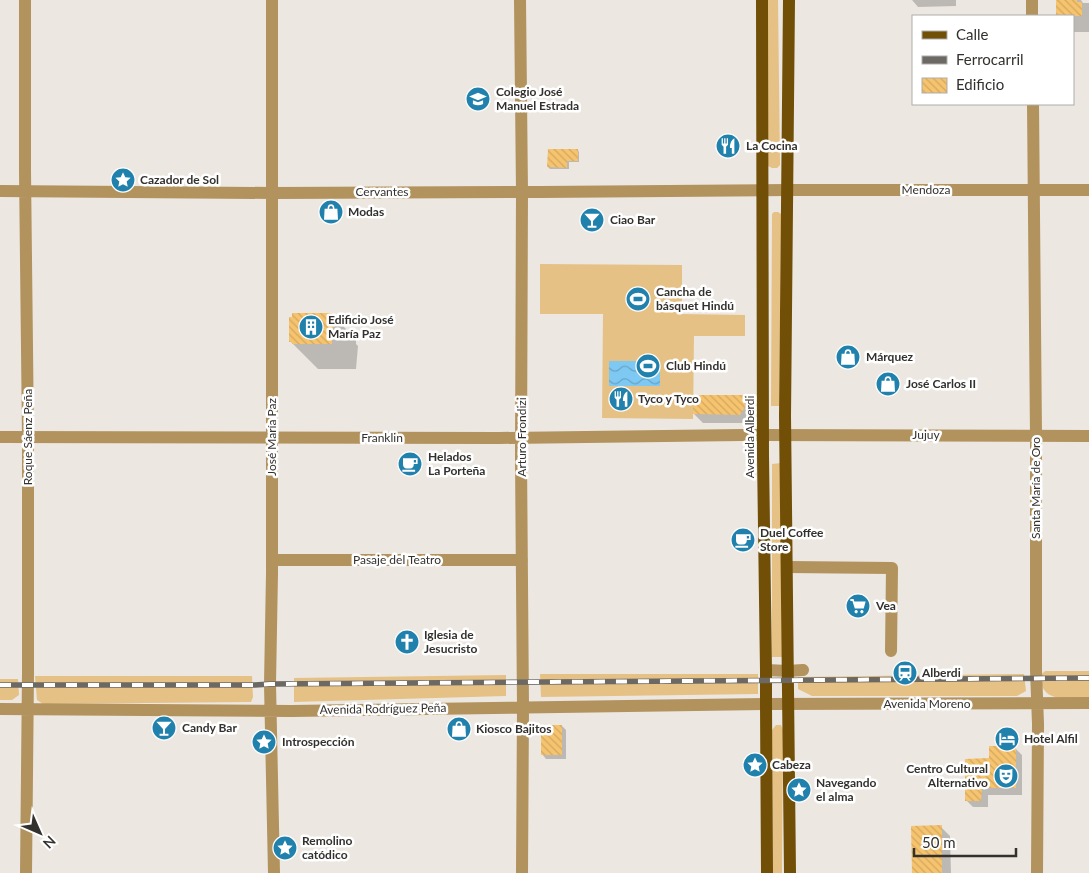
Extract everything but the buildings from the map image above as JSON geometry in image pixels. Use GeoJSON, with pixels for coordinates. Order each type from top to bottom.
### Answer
{"type":"FeatureCollection","features":[{"type":"Feature","properties":{"kind":"main road","name":"Avenida Alberdi"},"geometry":{"type":"LineString","coordinates":[[762,0],[763,466],[767,873]]}},
{"type":"Feature","properties":{"kind":"main road"},"geometry":{"type":"LineString","coordinates":[[789,0],[785,435],[790,873]]}},
{"type":"Feature","properties":{"kind":"street","name":"Roque Sáenz Peña"},"geometry":{"type":"LineString","coordinates":[[25,0],[28,436],[26,873]]}},
{"type":"Feature","properties":{"kind":"street","name":"José María Paz"},"geometry":{"type":"LineString","coordinates":[[272,0],[271,710],[274,873]]}},
{"type":"Feature","properties":{"kind":"street","name":"Arturo Frondizi"},"geometry":{"type":"LineString","coordinates":[[520,0],[522,192],[522,873]]}},
{"type":"Feature","properties":{"kind":"street"},"geometry":{"type":"LineString","coordinates":[[1032,0],[1032,15]]}},
{"type":"Feature","properties":{"kind":"street","name":"Santa María de Oro"},"geometry":{"type":"LineString","coordinates":[[1033,105],[1036,670],[1038,704],[1037,873]]}},
{"type":"Feature","properties":{"kind":"street","name":"Cervantes"},"geometry":{"type":"LineString","coordinates":[[0,191],[272,193],[763,190]]}},
{"type":"Feature","properties":{"kind":"street","name":"Mendoza"},"geometry":{"type":"LineString","coordinates":[[763,190],[1089,190]]}},
{"type":"Feature","properties":{"kind":"street","name":"Jujuy"},"geometry":{"type":"LineString","coordinates":[[763,435],[1089,436]]}},
{"type":"Feature","properties":{"kind":"street","name":"Franklin"},"geometry":{"type":"LineString","coordinates":[[0,437],[521,438],[763,435]]}},
{"type":"Feature","properties":{"kind":"street","name":"Pasaje del Teatro"},"geometry":{"type":"LineString","coordinates":[[272,560],[522,560]]}},
{"type":"Feature","properties":{"kind":"street"},"geometry":{"type":"LineString","coordinates":[[787,567],[892,568],[891,651]]}},
{"type":"Feature","properties":{"kind":"street"},"geometry":{"type":"LineString","coordinates":[[766,670],[803,670]]}},
{"type":"Feature","properties":{"kind":"street","name":"Avenida Moreno"},"geometry":{"type":"LineString","coordinates":[[766,704],[1089,703]]}},
{"type":"Feature","properties":{"kind":"street","name":"Avenida Rodríguez Peña"},"geometry":{"type":"LineString","coordinates":[[0,709],[271,710],[766,704]]}},
{"type":"Feature","properties":{"kind":"shaded area"},"geometry":{"type":"Polygon","coordinates":[[[768,0],[778,0],[780,165],[777,168],[768,166],[768,0]]]}},
{"type":"Feature","properties":{"kind":"shaded area"},"geometry":{"type":"Polygon","coordinates":[[[774,212],[781,214],[779,406],[771,406],[772,214],[774,212]]]}},
{"type":"Feature","properties":{"kind":"shaded area","name":"Club Hindú"},"geometry":{"type":"Polygon","coordinates":[[[540,264],[682,265],[682,314],[745,315],[745,336],[694,336],[693,419],[602,418],[603,314],[540,314],[540,264]]]}},
{"type":"Feature","properties":{"kind":"shaded area"},"geometry":{"type":"Polygon","coordinates":[[[781,463],[782,657],[772,657],[772,464],[781,463]]]}},
{"type":"Feature","properties":{"kind":"shaded area"},"geometry":{"type":"Polygon","coordinates":[[[1045,671],[1089,671],[1089,698],[1070,699],[1050,695],[1042,685],[1041,675],[1045,671]]]}},
{"type":"Feature","properties":{"kind":"shaded area"},"geometry":{"type":"Polygon","coordinates":[[[540,674],[758,674],[758,694],[541,697],[540,674]]]}},
{"type":"Feature","properties":{"kind":"shaded area"},"geometry":{"type":"Polygon","coordinates":[[[1024,674],[1026,691],[1017,696],[812,696],[798,689],[798,677],[1024,674]]]}},
{"type":"Feature","properties":{"kind":"shaded area"},"geometry":{"type":"Polygon","coordinates":[[[506,675],[506,696],[294,702],[294,678],[506,675]]]}},
{"type":"Feature","properties":{"kind":"shaded area"},"geometry":{"type":"Polygon","coordinates":[[[35,676],[252,676],[253,697],[251,702],[43,704],[37,700],[35,676]]]}},
{"type":"Feature","properties":{"kind":"shaded area"},"geometry":{"type":"Polygon","coordinates":[[[0,679],[18,679],[19,695],[12,700],[0,700],[0,679]]]}},
{"type":"Feature","properties":{"kind":"shaded area"},"geometry":{"type":"Polygon","coordinates":[[[776,725],[781,725],[783,730],[782,873],[773,873],[772,730],[776,725]]]}},
{"type":"Feature","properties":{"kind":"water"},"geometry":{"type":"Polygon","coordinates":[[[609,361],[660,361],[660,386],[609,386],[609,361]]]}},
{"type":"Feature","properties":{"kind":"railway"},"geometry":{"type":"LineString","coordinates":[[0,685],[255,685],[1089,678]]}},
{"type":"Feature","properties":{"kind":"place","name":"Colegio José Manuel Estrada"},"geometry":{"type":"Point","coordinates":[478,99]}},
{"type":"Feature","properties":{"kind":"place","name":"La Cocina"},"geometry":{"type":"Point","coordinates":[728,146]}},
{"type":"Feature","properties":{"kind":"place","name":"Cazador de Sol"},"geometry":{"type":"Point","coordinates":[123,180]}},
{"type":"Feature","properties":{"kind":"place","name":"Modas"},"geometry":{"type":"Point","coordinates":[331,212]}},
{"type":"Feature","properties":{"kind":"place","name":"Ciao Bar"},"geometry":{"type":"Point","coordinates":[592,220]}},
{"type":"Feature","properties":{"kind":"place","name":"Cancha de básquet Hindú"},"geometry":{"type":"Point","coordinates":[638,299]}},
{"type":"Feature","properties":{"kind":"place","name":"Edificio José María Paz"},"geometry":{"type":"Point","coordinates":[311,327]}},
{"type":"Feature","properties":{"kind":"place","name":"Márquez"},"geometry":{"type":"Point","coordinates":[848,357]}},
{"type":"Feature","properties":{"kind":"place","name":"Club Hindú"},"geometry":{"type":"Point","coordinates":[648,366]}},
{"type":"Feature","properties":{"kind":"place","name":"José Carlos II"},"geometry":{"type":"Point","coordinates":[888,384]}},
{"type":"Feature","properties":{"kind":"place","name":"Tyco y Tyco"},"geometry":{"type":"Point","coordinates":[621,399]}},
{"type":"Feature","properties":{"kind":"place","name":"Helados La Porteña"},"geometry":{"type":"Point","coordinates":[410,464]}},
{"type":"Feature","properties":{"kind":"place","name":"Duel Coffee Store"},"geometry":{"type":"Point","coordinates":[743,540]}},
{"type":"Feature","properties":{"kind":"place","name":"Vea"},"geometry":{"type":"Point","coordinates":[858,606]}},
{"type":"Feature","properties":{"kind":"place","name":"Iglesia de Jesucristo"},"geometry":{"type":"Point","coordinates":[407,642]}},
{"type":"Feature","properties":{"kind":"place","name":"Alberdi"},"geometry":{"type":"Point","coordinates":[905,673]}},
{"type":"Feature","properties":{"kind":"place","name":"Candy Bar"},"geometry":{"type":"Point","coordinates":[164,728]}},
{"type":"Feature","properties":{"kind":"place","name":"Kiosco Bajitos"},"geometry":{"type":"Point","coordinates":[459,729]}},
{"type":"Feature","properties":{"kind":"place","name":"Hotel Alfil"},"geometry":{"type":"Point","coordinates":[1007,739]}},
{"type":"Feature","properties":{"kind":"place","name":"Introspección"},"geometry":{"type":"Point","coordinates":[264,742]}},
{"type":"Feature","properties":{"kind":"place","name":"Cabeza"},"geometry":{"type":"Point","coordinates":[755,765]}},
{"type":"Feature","properties":{"kind":"place","name":"Centro Cultural Alternativo"},"geometry":{"type":"Point","coordinates":[1006,776]}},
{"type":"Feature","properties":{"kind":"place","name":"Navegando el alma"},"geometry":{"type":"Point","coordinates":[799,790]}},
{"type":"Feature","properties":{"kind":"place","name":"Remolino catódico"},"geometry":{"type":"Point","coordinates":[285,848]}}]}
